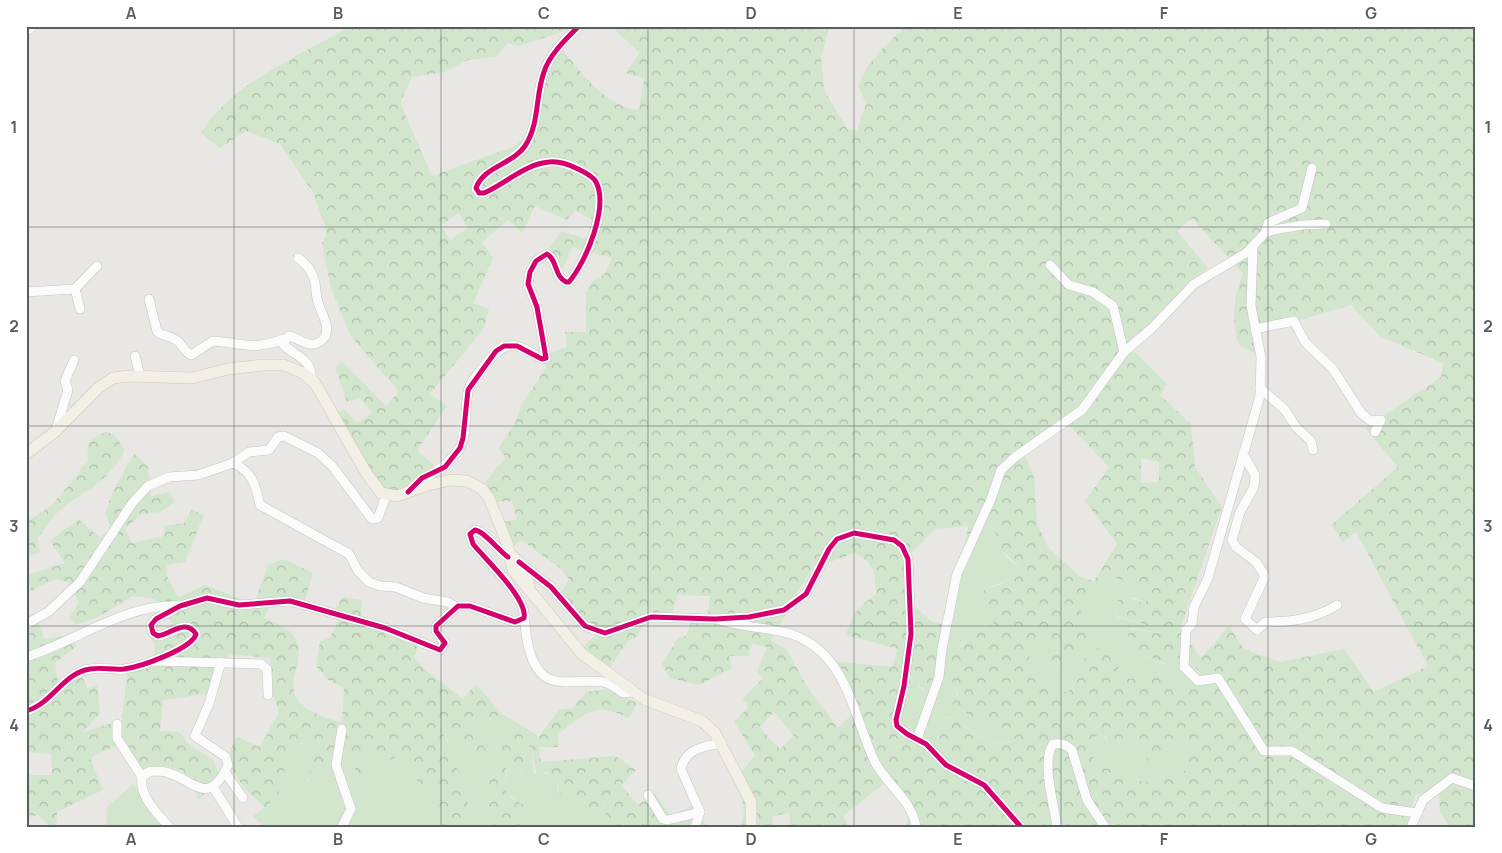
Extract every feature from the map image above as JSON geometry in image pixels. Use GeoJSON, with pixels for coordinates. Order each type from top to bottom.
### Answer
{"type":"FeatureCollection","features":[{"type":"Feature","properties":{"kind":"main road"},"geometry":{"type":"LineString","coordinates":[[26,454],[56,431],[105,382],[122,376],[192,378],[228,369],[264,365],[294,368],[311,379],[319,388],[365,471],[377,489],[386,496],[397,496],[450,480],[467,480],[475,484],[489,498],[512,557],[513,570],[582,654],[632,692],[665,709],[702,721],[715,733],[722,743],[751,802],[750,827]]}},
{"type":"Feature","properties":{"kind":"street"},"geometry":{"type":"LineString","coordinates":[[26,31],[33,26]]}},
{"type":"Feature","properties":{"kind":"street"},"geometry":{"type":"LineString","coordinates":[[408,492],[422,478],[445,467],[460,448],[463,438],[468,390],[496,351],[508,345],[517,346],[542,360],[546,358],[537,307],[528,284],[530,272],[538,258],[547,254],[553,259],[560,278],[569,282],[577,270],[595,232],[600,195],[595,181],[574,167],[545,162],[530,167],[484,193],[479,193],[476,188],[485,176],[517,156],[524,147],[534,126],[546,66],[579,26]]}},
{"type":"Feature","properties":{"kind":"street"},"geometry":{"type":"LineString","coordinates":[[1266,234],[1268,223],[1302,208],[1312,168]]}},
{"type":"Feature","properties":{"kind":"street"},"geometry":{"type":"LineString","coordinates":[[917,739],[939,677],[942,649],[957,574],[988,506],[998,476],[1015,457],[1082,410],[1124,352],[1151,329],[1194,284],[1246,253],[1273,230],[1303,225],[1326,224]]}},
{"type":"Feature","properties":{"kind":"street"},"geometry":{"type":"LineString","coordinates":[[1253,246],[1251,306],[1262,357],[1260,388],[1208,578],[1194,607],[1192,624],[1186,630],[1184,667],[1198,681],[1218,678],[1264,751],[1292,751],[1382,808],[1417,812]]}},
{"type":"Feature","properties":{"kind":"street"},"geometry":{"type":"LineString","coordinates":[[149,300],[156,332],[175,339],[191,355],[213,341],[254,347],[266,346],[292,336],[306,344],[313,344],[320,342],[325,336],[327,329],[318,303],[313,276],[305,264],[298,258]]}},
{"type":"Feature","properties":{"kind":"street"},"geometry":{"type":"LineString","coordinates":[[1050,265],[1069,285],[1092,292],[1113,306],[1124,352]]}},
{"type":"Feature","properties":{"kind":"street"},"geometry":{"type":"LineString","coordinates":[[26,292],[75,289],[97,266]]}},
{"type":"Feature","properties":{"kind":"street"},"geometry":{"type":"LineString","coordinates":[[75,289],[80,309]]}},
{"type":"Feature","properties":{"kind":"street"},"geometry":{"type":"LineString","coordinates":[[1255,329],[1294,321],[1305,342],[1333,369],[1361,412],[1371,422],[1381,420],[1374,432]]}},
{"type":"Feature","properties":{"kind":"street"},"geometry":{"type":"LineString","coordinates":[[283,339],[282,343],[286,348],[295,353],[311,368],[311,379]]}},
{"type":"Feature","properties":{"kind":"street"},"geometry":{"type":"LineString","coordinates":[[135,356],[140,376]]}},
{"type":"Feature","properties":{"kind":"street"},"geometry":{"type":"LineString","coordinates":[[56,431],[61,416],[60,411],[68,390],[65,381],[74,360]]}},
{"type":"Feature","properties":{"kind":"street"},"geometry":{"type":"LineString","coordinates":[[1260,388],[1285,410],[1296,427],[1311,441],[1313,450]]}},
{"type":"Feature","properties":{"kind":"street"},"geometry":{"type":"LineString","coordinates":[[26,624],[48,612],[80,582],[134,502],[148,486],[169,477],[198,475],[233,463],[249,452],[269,450],[278,437],[284,436],[318,453],[333,467],[372,519],[378,518],[386,496]]}},
{"type":"Feature","properties":{"kind":"street"},"geometry":{"type":"LineString","coordinates":[[1243,454],[1256,475],[1254,487],[1240,512],[1232,540],[1236,548],[1256,562],[1265,576],[1245,619],[1257,630],[1265,622],[1289,622],[1323,614],[1337,605]]}},
{"type":"Feature","properties":{"kind":"street"},"geometry":{"type":"LineString","coordinates":[[233,463],[247,471],[254,480],[260,506],[349,554],[358,571],[369,582],[380,586],[396,587],[423,598],[448,602],[456,607],[470,606],[516,622],[524,618]]}},
{"type":"Feature","properties":{"kind":"street"},"geometry":{"type":"LineString","coordinates":[[632,692],[623,693],[610,684],[601,682],[559,684],[550,680],[541,671],[532,657],[524,610],[518,597],[473,544],[470,534],[475,530],[480,531],[551,587],[585,626],[598,632],[612,632],[651,617],[660,616],[715,619],[776,613],[792,606],[806,594],[829,549],[843,535],[854,533],[894,540],[902,546],[908,559],[911,634],[908,665],[896,720],[899,728],[917,739],[946,765],[989,790],[1021,827]]}},
{"type":"Feature","properties":{"kind":"street"},"geometry":{"type":"LineString","coordinates":[[26,712],[43,704],[64,683],[82,670],[92,668],[126,669],[153,661],[189,644],[195,638],[195,632],[187,626],[158,636],[150,629],[152,622],[180,606],[207,598],[239,606],[290,600],[385,628],[437,650],[443,648],[445,643],[436,631],[436,626],[456,607]]}},
{"type":"Feature","properties":{"kind":"street"},"geometry":{"type":"LineString","coordinates":[[26,657],[142,610],[161,606],[180,606]]}},
{"type":"Feature","properties":{"kind":"street"},"geometry":{"type":"LineString","coordinates":[[715,619],[741,626],[791,634],[816,646],[826,654],[834,664],[852,704],[874,761],[915,816],[916,827]]}},
{"type":"Feature","properties":{"kind":"street"},"geometry":{"type":"LineString","coordinates":[[153,661],[256,663],[265,666],[268,695]]}},
{"type":"Feature","properties":{"kind":"street"},"geometry":{"type":"LineString","coordinates":[[142,777],[152,771],[171,772],[196,788],[204,789],[213,787],[225,772],[228,765],[226,757],[195,736],[210,704],[220,662]]}},
{"type":"Feature","properties":{"kind":"street"},"geometry":{"type":"LineString","coordinates":[[117,724],[117,738],[142,777],[141,784],[156,813],[169,827]]}},
{"type":"Feature","properties":{"kind":"street"},"geometry":{"type":"LineString","coordinates":[[342,729],[336,765],[351,809],[342,827]]}},
{"type":"Feature","properties":{"kind":"street"},"geometry":{"type":"LineString","coordinates":[[695,827],[700,812],[681,769],[682,762],[688,754],[699,748],[722,743]]}},
{"type":"Feature","properties":{"kind":"street"},"geometry":{"type":"LineString","coordinates":[[1057,827],[1048,751],[1053,744],[1059,743],[1066,744],[1072,750],[1087,800],[1105,827]]}},
{"type":"Feature","properties":{"kind":"street"},"geometry":{"type":"LineString","coordinates":[[225,772],[243,798]]}},
{"type":"Feature","properties":{"kind":"street"},"geometry":{"type":"LineString","coordinates":[[1411,827],[1422,800],[1452,778],[1476,786]]}},
{"type":"Feature","properties":{"kind":"street"},"geometry":{"type":"LineString","coordinates":[[213,787],[238,827]]}},
{"type":"Feature","properties":{"kind":"street"},"geometry":{"type":"LineString","coordinates":[[648,795],[663,819],[668,820],[700,812]]}},
{"type":"Feature","properties":{"kind":"green space"},"geometry":{"type":"Polygon","coordinates":[[[351,26],[579,26],[519,46],[508,43],[496,57],[468,60],[445,72],[412,77],[400,103],[432,176],[513,147],[527,137],[541,80],[559,46],[584,76],[604,95],[614,102],[639,110],[644,78],[625,73],[640,53],[611,26],[829,26],[821,59],[825,92],[848,130],[857,130],[866,104],[858,85],[867,67],[879,52],[906,26],[1476,26],[1476,823],[1470,827],[1450,827],[1440,812],[1439,790],[1416,794],[1406,827],[906,827],[908,816],[889,780],[843,816],[849,827],[791,827],[789,813],[772,816],[773,827],[741,827],[744,812],[739,775],[755,755],[734,722],[749,707],[742,699],[763,678],[757,671],[767,647],[752,644],[749,656],[729,656],[732,668],[699,685],[670,678],[662,664],[678,638],[686,636],[691,623],[707,624],[710,596],[678,595],[673,611],[649,619],[636,637],[628,641],[608,670],[582,648],[596,635],[575,615],[561,593],[569,579],[560,568],[521,540],[509,551],[495,523],[517,520],[512,501],[492,502],[486,482],[506,457],[498,449],[515,423],[522,403],[547,367],[537,357],[567,347],[565,332],[586,332],[586,293],[595,279],[604,275],[612,258],[572,247],[563,269],[546,251],[562,231],[586,239],[594,220],[575,211],[567,220],[535,206],[522,233],[508,220],[482,242],[493,258],[473,303],[489,309],[484,328],[430,394],[447,406],[417,450],[437,468],[405,487],[385,493],[333,415],[343,409],[358,423],[372,413],[360,398],[347,402],[335,368],[342,361],[386,406],[399,392],[350,335],[331,288],[322,243],[327,233],[314,194],[280,144],[246,131],[220,148],[201,133],[214,115],[248,85],[290,59],[351,26]],[[459,213],[441,225],[450,240],[468,228],[459,213]],[[1192,218],[1177,231],[1208,268],[1188,285],[1129,347],[1167,384],[1160,395],[1191,424],[1195,467],[1222,507],[1180,629],[1201,658],[1229,626],[1244,649],[1280,662],[1344,649],[1374,692],[1428,666],[1356,532],[1343,542],[1331,525],[1398,467],[1365,428],[1441,377],[1443,363],[1381,337],[1351,305],[1272,328],[1260,329],[1259,356],[1239,345],[1236,336],[1235,301],[1243,274],[1192,218]],[[1068,424],[1024,455],[1034,476],[1037,523],[1048,547],[1080,577],[1094,581],[1117,544],[1085,501],[1109,467],[1068,424]],[[1141,458],[1141,483],[1159,482],[1159,462],[1141,458]],[[985,525],[972,537],[967,534],[968,526],[935,529],[908,556],[905,585],[912,604],[931,621],[945,625],[935,634],[940,649],[940,656],[929,695],[916,682],[915,668],[908,696],[893,732],[904,740],[918,741],[941,760],[948,758],[937,732],[944,718],[954,718],[973,733],[988,740],[1003,743],[1011,741],[998,723],[973,717],[952,704],[958,694],[950,676],[952,656],[969,639],[994,623],[980,602],[979,593],[1008,581],[1016,572],[1018,565],[997,544],[995,529],[985,525]],[[854,553],[822,565],[814,564],[771,640],[787,650],[806,685],[838,728],[856,710],[832,661],[892,667],[898,649],[846,635],[857,611],[876,594],[874,574],[870,565],[854,553]],[[1105,575],[1100,580],[1101,592],[1091,596],[1089,605],[1080,610],[1088,624],[1087,636],[1068,667],[1045,662],[1049,656],[1058,652],[1060,648],[1056,643],[1048,641],[1030,652],[1028,669],[1049,686],[1062,692],[1070,689],[1076,682],[1084,660],[1091,651],[1109,647],[1117,650],[1120,664],[1113,679],[1142,679],[1153,669],[1188,689],[1210,690],[1216,678],[1204,677],[1190,662],[1178,658],[1170,665],[1138,653],[1125,631],[1127,629],[1162,633],[1162,630],[1117,616],[1115,604],[1118,600],[1126,597],[1145,603],[1149,597],[1133,583],[1105,575]],[[774,712],[759,727],[780,749],[794,736],[774,712]],[[1100,733],[1089,743],[1095,748],[1091,768],[1110,769],[1147,782],[1158,780],[1184,772],[1190,744],[1183,740],[1161,751],[1150,763],[1140,741],[1137,740],[1120,752],[1108,746],[1106,736],[1100,733]]]}},
{"type":"Feature","properties":{"kind":"green space"},"geometry":{"type":"Polygon","coordinates":[[[106,432],[114,435],[125,450],[118,462],[103,479],[58,512],[38,537],[40,552],[26,558],[26,522],[51,506],[80,472],[81,467],[88,462],[89,442],[106,432]]]}},
{"type":"Feature","properties":{"kind":"green space"},"geometry":{"type":"Polygon","coordinates":[[[135,453],[148,467],[151,496],[170,492],[175,502],[160,512],[142,514],[125,528],[132,543],[164,536],[164,526],[184,523],[192,510],[204,515],[185,562],[167,565],[167,576],[178,597],[205,585],[254,604],[268,565],[284,559],[313,573],[304,603],[273,600],[264,618],[288,630],[297,642],[299,649],[294,689],[295,696],[303,706],[342,723],[344,688],[328,680],[316,666],[320,641],[330,638],[341,614],[335,611],[342,597],[362,600],[361,621],[420,642],[414,657],[428,672],[463,699],[476,684],[502,714],[489,719],[469,718],[473,734],[488,752],[484,761],[479,761],[450,731],[438,727],[448,743],[450,751],[449,761],[460,772],[462,777],[469,808],[464,820],[453,822],[450,827],[438,826],[438,801],[433,784],[419,784],[408,762],[400,755],[391,760],[371,750],[364,759],[366,770],[360,778],[353,765],[355,756],[344,751],[321,764],[313,784],[308,786],[310,771],[315,757],[311,744],[306,742],[292,743],[289,746],[279,793],[265,808],[242,785],[232,767],[230,758],[237,737],[260,747],[279,712],[268,680],[271,658],[229,654],[212,693],[163,700],[160,731],[179,732],[189,744],[213,760],[220,776],[199,799],[182,770],[165,766],[143,771],[117,745],[90,758],[103,790],[57,812],[56,827],[51,827],[38,815],[26,818],[26,775],[52,775],[51,754],[26,752],[26,731],[31,708],[26,701],[26,619],[34,616],[45,639],[64,636],[77,646],[55,663],[58,682],[80,670],[87,688],[97,685],[100,713],[83,732],[122,720],[128,665],[154,657],[155,645],[151,639],[173,624],[155,599],[133,596],[96,618],[75,625],[69,618],[79,603],[69,582],[55,579],[31,591],[27,575],[65,563],[50,541],[78,519],[100,538],[112,527],[105,515],[107,507],[117,483],[135,453]]]}},
{"type":"Feature","properties":{"kind":"green space"},"geometry":{"type":"Polygon","coordinates":[[[985,525],[995,529],[997,544],[1007,558],[1018,566],[1016,573],[1009,580],[993,585],[983,591],[980,602],[994,623],[989,628],[971,637],[961,646],[954,654],[951,670],[959,709],[973,717],[998,723],[1012,740],[995,742],[987,740],[951,717],[944,718],[940,733],[949,759],[941,760],[911,740],[904,740],[893,732],[908,695],[916,668],[919,687],[926,693],[940,643],[935,634],[945,625],[967,534],[969,536],[985,525]]]}},
{"type":"Feature","properties":{"kind":"green space"},"geometry":{"type":"Polygon","coordinates":[[[1105,575],[1133,583],[1149,597],[1145,603],[1133,597],[1115,604],[1117,617],[1162,630],[1163,633],[1131,628],[1125,632],[1138,653],[1165,664],[1178,658],[1190,662],[1200,675],[1215,681],[1210,690],[1188,689],[1153,669],[1142,679],[1113,679],[1120,660],[1108,647],[1096,649],[1089,653],[1076,680],[1068,690],[1053,689],[1039,680],[1028,669],[1030,652],[1048,640],[1056,643],[1060,648],[1058,652],[1045,662],[1068,667],[1072,663],[1085,642],[1088,630],[1088,624],[1080,610],[1089,605],[1091,596],[1098,593],[1100,580],[1105,575]]]}},
{"type":"Feature","properties":{"kind":"green space"},"geometry":{"type":"Polygon","coordinates":[[[606,689],[637,703],[629,718],[607,710],[599,710],[584,715],[559,733],[558,747],[539,747],[541,762],[615,756],[636,770],[621,785],[638,805],[655,793],[670,815],[700,803],[695,814],[709,827],[607,827],[605,804],[592,821],[588,812],[587,800],[583,798],[566,802],[560,794],[556,780],[553,780],[550,774],[547,772],[537,776],[531,747],[528,746],[524,756],[528,763],[524,773],[498,747],[514,721],[539,736],[559,710],[573,708],[586,692],[606,689]]]}},
{"type":"Feature","properties":{"kind":"green space"},"geometry":{"type":"Polygon","coordinates":[[[502,714],[514,721],[498,747],[523,773],[526,749],[528,746],[531,747],[534,774],[550,774],[553,780],[556,780],[558,792],[566,801],[583,798],[587,800],[589,815],[592,820],[606,804],[607,827],[507,827],[526,820],[526,815],[522,806],[504,788],[508,770],[496,765],[489,776],[487,789],[488,803],[492,815],[482,827],[450,827],[452,822],[464,820],[469,808],[462,777],[449,761],[448,740],[437,727],[443,728],[455,735],[479,761],[484,761],[488,752],[473,734],[469,718],[489,719],[502,714]]]}},
{"type":"Feature","properties":{"kind":"green space"},"geometry":{"type":"Polygon","coordinates":[[[1100,733],[1103,733],[1107,743],[1120,752],[1137,740],[1140,741],[1148,762],[1161,751],[1183,740],[1190,744],[1184,772],[1147,782],[1112,770],[1091,768],[1095,748],[1089,743],[1100,733]]]}},
{"type":"Feature","properties":{"kind":"green space"},"geometry":{"type":"Polygon","coordinates":[[[306,742],[311,744],[315,757],[307,782],[315,779],[321,764],[344,751],[355,756],[353,765],[359,777],[366,770],[364,759],[372,750],[391,760],[400,755],[405,758],[423,784],[433,784],[438,797],[437,823],[439,827],[264,827],[253,816],[269,805],[279,793],[289,746],[292,743],[302,744],[306,742]]]}},
{"type":"Feature","properties":{"kind":"green space"},"geometry":{"type":"Polygon","coordinates":[[[496,765],[506,767],[505,788],[510,797],[524,806],[526,820],[521,825],[482,827],[486,819],[492,815],[488,803],[487,782],[496,765]]]}},
{"type":"Feature","properties":{"kind":"green space"},"geometry":{"type":"Polygon","coordinates":[[[133,784],[166,827],[106,827],[107,807],[133,784]]]}},
{"type":"Feature","properties":{"kind":"cycle path"},"geometry":{"type":"LineString","coordinates":[[408,492],[422,478],[445,467],[460,448],[463,438],[468,390],[496,351],[504,346],[517,346],[542,359],[546,358],[537,307],[528,284],[530,272],[536,261],[547,254],[553,260],[562,279],[569,282],[576,273],[594,234],[600,205],[596,182],[588,174],[571,166],[556,162],[540,164],[523,170],[484,193],[479,193],[476,188],[485,175],[520,152],[525,146],[533,128],[539,90],[546,66],[559,47],[579,26]]}},
{"type":"Feature","properties":{"kind":"cycle path"},"geometry":{"type":"LineString","coordinates":[[26,711],[43,702],[72,676],[81,672],[94,668],[132,668],[153,661],[185,646],[196,634],[192,629],[188,627],[178,628],[158,636],[153,633],[151,625],[156,619],[180,606],[207,598],[239,605],[290,601],[385,628],[440,650],[445,643],[436,631],[436,626],[458,606],[470,606],[515,622],[524,618],[520,601],[513,590],[473,544],[470,534],[475,530],[479,531],[508,557]]}},
{"type":"Feature","properties":{"kind":"cycle path"},"geometry":{"type":"LineString","coordinates":[[519,562],[551,587],[585,626],[605,633],[651,617],[715,619],[749,617],[784,610],[806,594],[829,549],[837,539],[854,533],[894,540],[902,546],[908,559],[911,634],[904,686],[896,720],[897,726],[907,734],[926,744],[946,765],[984,785],[1021,827]]}}]}
